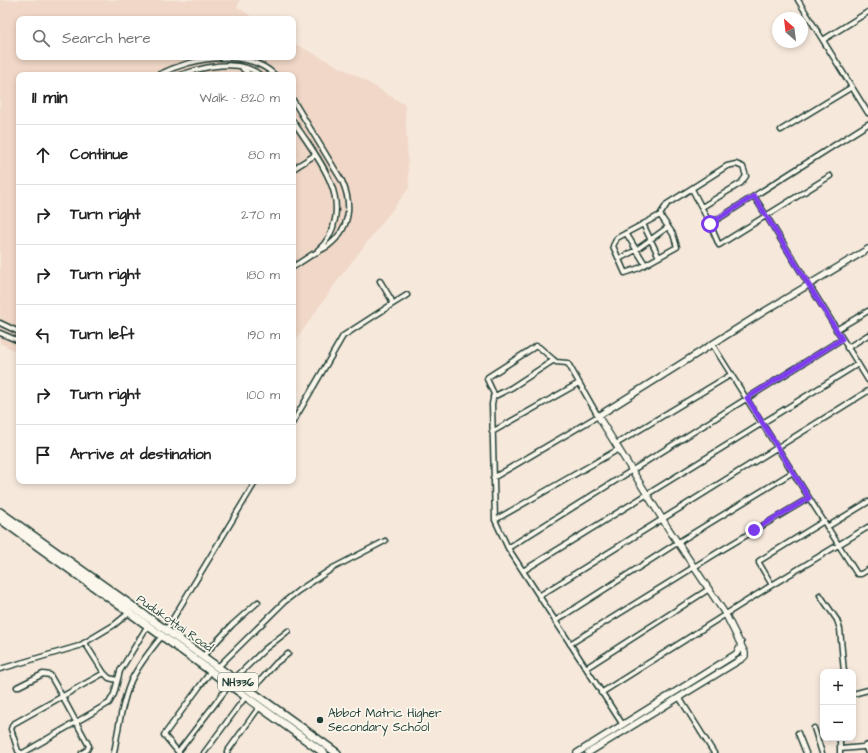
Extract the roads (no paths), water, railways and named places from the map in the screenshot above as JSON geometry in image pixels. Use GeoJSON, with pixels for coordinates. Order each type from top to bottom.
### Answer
{"type":"FeatureCollection","features":[{"type":"Feature","properties":{"kind":"highway","name":"Pudukottai Road"},"geometry":{"type":"LineString","coordinates":[[0,512],[312,739],[324,753]]}},
{"type":"Feature","properties":{"kind":"highway","name":"Pudukottai Road"},"geometry":{"type":"LineString","coordinates":[[0,519],[148,625],[164,632],[203,656],[215,669]]}},
{"type":"Feature","properties":{"kind":"highway","name":"Pudukottai Road"},"geometry":{"type":"LineString","coordinates":[[249,693],[260,706],[337,753]]}},
{"type":"Feature","properties":{"kind":"street"},"geometry":{"type":"LineString","coordinates":[[798,0],[868,113]]}},
{"type":"Feature","properties":{"kind":"street"},"geometry":{"type":"LineString","coordinates":[[823,40],[868,12]]}},
{"type":"Feature","properties":{"kind":"street"},"geometry":{"type":"LineString","coordinates":[[166,72],[184,65],[208,60]]}},
{"type":"Feature","properties":{"kind":"street"},"geometry":{"type":"LineString","coordinates":[[247,60],[262,66],[271,72]]}},
{"type":"Feature","properties":{"kind":"street"},"geometry":{"type":"LineString","coordinates":[[190,72],[228,65],[250,69],[255,72]]}},
{"type":"Feature","properties":{"kind":"street"},"geometry":{"type":"LineString","coordinates":[[241,67],[247,72]]}},
{"type":"Feature","properties":{"kind":"street"},"geometry":{"type":"LineString","coordinates":[[781,130],[852,87]]}},
{"type":"Feature","properties":{"kind":"street"},"geometry":{"type":"LineString","coordinates":[[296,105],[342,181],[348,194],[349,209],[348,217],[344,226],[335,239],[328,246],[296,265]]}},
{"type":"Feature","properties":{"kind":"street"},"geometry":{"type":"LineString","coordinates":[[710,224],[868,124]]}},
{"type":"Feature","properties":{"kind":"street"},"geometry":{"type":"LineString","coordinates":[[296,125],[331,183],[336,207],[334,224],[327,239],[312,255]]}},
{"type":"Feature","properties":{"kind":"street"},"geometry":{"type":"LineString","coordinates":[[296,167],[315,155]]}},
{"type":"Feature","properties":{"kind":"street"},"geometry":{"type":"LineString","coordinates":[[660,215],[673,234],[677,247],[625,273],[613,246],[617,238],[660,215],[666,204],[727,166],[736,164],[743,167],[746,176],[741,183],[702,208]]}},
{"type":"Feature","properties":{"kind":"street"},"geometry":{"type":"LineString","coordinates":[[692,189],[719,245],[830,176]]}},
{"type":"Feature","properties":{"kind":"street"},"geometry":{"type":"LineString","coordinates":[[754,196],[868,380]]}},
{"type":"Feature","properties":{"kind":"street"},"geometry":{"type":"LineString","coordinates":[[643,224],[659,257]]}},
{"type":"Feature","properties":{"kind":"street"},"geometry":{"type":"LineString","coordinates":[[619,259],[636,250],[668,227]]}},
{"type":"Feature","properties":{"kind":"street"},"geometry":{"type":"LineString","coordinates":[[626,234],[645,264]]}},
{"type":"Feature","properties":{"kind":"street"},"geometry":{"type":"LineString","coordinates":[[493,478],[598,416],[765,311],[809,286],[868,249]]}},
{"type":"Feature","properties":{"kind":"street"},"geometry":{"type":"LineString","coordinates":[[380,281],[391,299],[391,305]]}},
{"type":"Feature","properties":{"kind":"street"},"geometry":{"type":"LineString","coordinates":[[296,417],[343,336],[407,295]]}},
{"type":"Feature","properties":{"kind":"street"},"geometry":{"type":"LineString","coordinates":[[836,330],[868,311]]}},
{"type":"Feature","properties":{"kind":"street"},"geometry":{"type":"LineString","coordinates":[[2,324],[16,327]]}},
{"type":"Feature","properties":{"kind":"street"},"geometry":{"type":"LineString","coordinates":[[2,324],[16,331]]}},
{"type":"Feature","properties":{"kind":"street"},"geometry":{"type":"LineString","coordinates":[[0,333],[16,340]]}},
{"type":"Feature","properties":{"kind":"street"},"geometry":{"type":"LineString","coordinates":[[847,348],[868,335]]}},
{"type":"Feature","properties":{"kind":"street"},"geometry":{"type":"LineString","coordinates":[[508,548],[842,339]]}},
{"type":"Feature","properties":{"kind":"street"},"geometry":{"type":"LineString","coordinates":[[712,344],[857,574],[861,574],[868,570]]}},
{"type":"Feature","properties":{"kind":"street"},"geometry":{"type":"LineString","coordinates":[[588,753],[675,697],[736,654],[740,648],[740,642],[726,615],[662,519],[598,416],[568,363],[556,362],[536,346],[487,379],[494,394],[492,404],[492,432],[495,520],[508,548],[623,726]]}},
{"type":"Feature","properties":{"kind":"street"},"geometry":{"type":"LineString","coordinates":[[493,397],[511,388],[554,360]]}},
{"type":"Feature","properties":{"kind":"street"},"geometry":{"type":"LineString","coordinates":[[523,571],[858,364]]}},
{"type":"Feature","properties":{"kind":"street"},"geometry":{"type":"LineString","coordinates":[[495,520],[618,447],[732,374]]}},
{"type":"Feature","properties":{"kind":"street"},"geometry":{"type":"LineString","coordinates":[[492,432],[579,383]]}},
{"type":"Feature","properties":{"kind":"street"},"geometry":{"type":"LineString","coordinates":[[539,596],[868,391]]}},
{"type":"Feature","properties":{"kind":"street"},"geometry":{"type":"LineString","coordinates":[[555,621],[677,542],[793,472]]}},
{"type":"Feature","properties":{"kind":"street"},"geometry":{"type":"LineString","coordinates":[[114,753],[120,721],[131,681],[164,632],[254,484]]}},
{"type":"Feature","properties":{"kind":"street"},"geometry":{"type":"LineString","coordinates":[[570,644],[809,498]]}},
{"type":"Feature","properties":{"kind":"street"},"geometry":{"type":"LineString","coordinates":[[827,527],[868,502]]}},
{"type":"Feature","properties":{"kind":"street"},"geometry":{"type":"LineString","coordinates":[[772,585],[759,561],[824,521]]}},
{"type":"Feature","properties":{"kind":"street"},"geometry":{"type":"LineString","coordinates":[[601,693],[772,585],[868,527]]}},
{"type":"Feature","properties":{"kind":"street"},"geometry":{"type":"LineString","coordinates":[[288,631],[265,649],[232,682],[178,753],[164,735],[215,669],[284,602],[298,591],[333,568],[385,541]]}},
{"type":"Feature","properties":{"kind":"street"},"geometry":{"type":"LineString","coordinates":[[586,668],[709,589]]}},
{"type":"Feature","properties":{"kind":"street"},"geometry":{"type":"LineString","coordinates":[[820,595],[837,620],[840,628],[844,669]]}},
{"type":"Feature","properties":{"kind":"street"},"geometry":{"type":"LineString","coordinates":[[203,656],[232,625],[258,602]]}},
{"type":"Feature","properties":{"kind":"street"},"geometry":{"type":"LineString","coordinates":[[0,668],[79,646],[114,625],[130,612]]}},
{"type":"Feature","properties":{"kind":"street"},"geometry":{"type":"LineString","coordinates":[[104,673],[12,724],[18,751],[22,753],[109,703],[114,694],[120,671],[148,625]]}},
{"type":"Feature","properties":{"kind":"street"},"geometry":{"type":"LineString","coordinates":[[85,643],[104,673],[109,678],[117,680]]}},
{"type":"Feature","properties":{"kind":"street"},"geometry":{"type":"LineString","coordinates":[[204,753],[249,693],[276,663],[288,654]]}},
{"type":"Feature","properties":{"kind":"street"},"geometry":{"type":"LineString","coordinates":[[18,687],[43,674],[47,674],[52,677],[89,746],[87,750],[82,753]]}},
{"type":"Feature","properties":{"kind":"street"},"geometry":{"type":"LineString","coordinates":[[856,693],[868,690]]}},
{"type":"Feature","properties":{"kind":"street"},"geometry":{"type":"LineString","coordinates":[[577,753],[675,697]]}},
{"type":"Feature","properties":{"kind":"street"},"geometry":{"type":"LineString","coordinates":[[675,697],[714,753]]}},
{"type":"Feature","properties":{"kind":"street"},"geometry":{"type":"LineString","coordinates":[[227,752],[260,706]]}},
{"type":"Feature","properties":{"kind":"street"},"geometry":{"type":"LineString","coordinates":[[814,728],[822,753]]}},
{"type":"Feature","properties":{"kind":"street"},"geometry":{"type":"LineString","coordinates":[[798,733],[806,753]]}},
{"type":"Feature","properties":{"kind":"street"},"geometry":{"type":"LineString","coordinates":[[840,751],[866,745],[868,753]]}},
{"type":"Feature","properties":{"kind":"place","name":"Abbot Matric Higher Secondary School"},"geometry":{"type":"Point","coordinates":[320,720]}}]}
